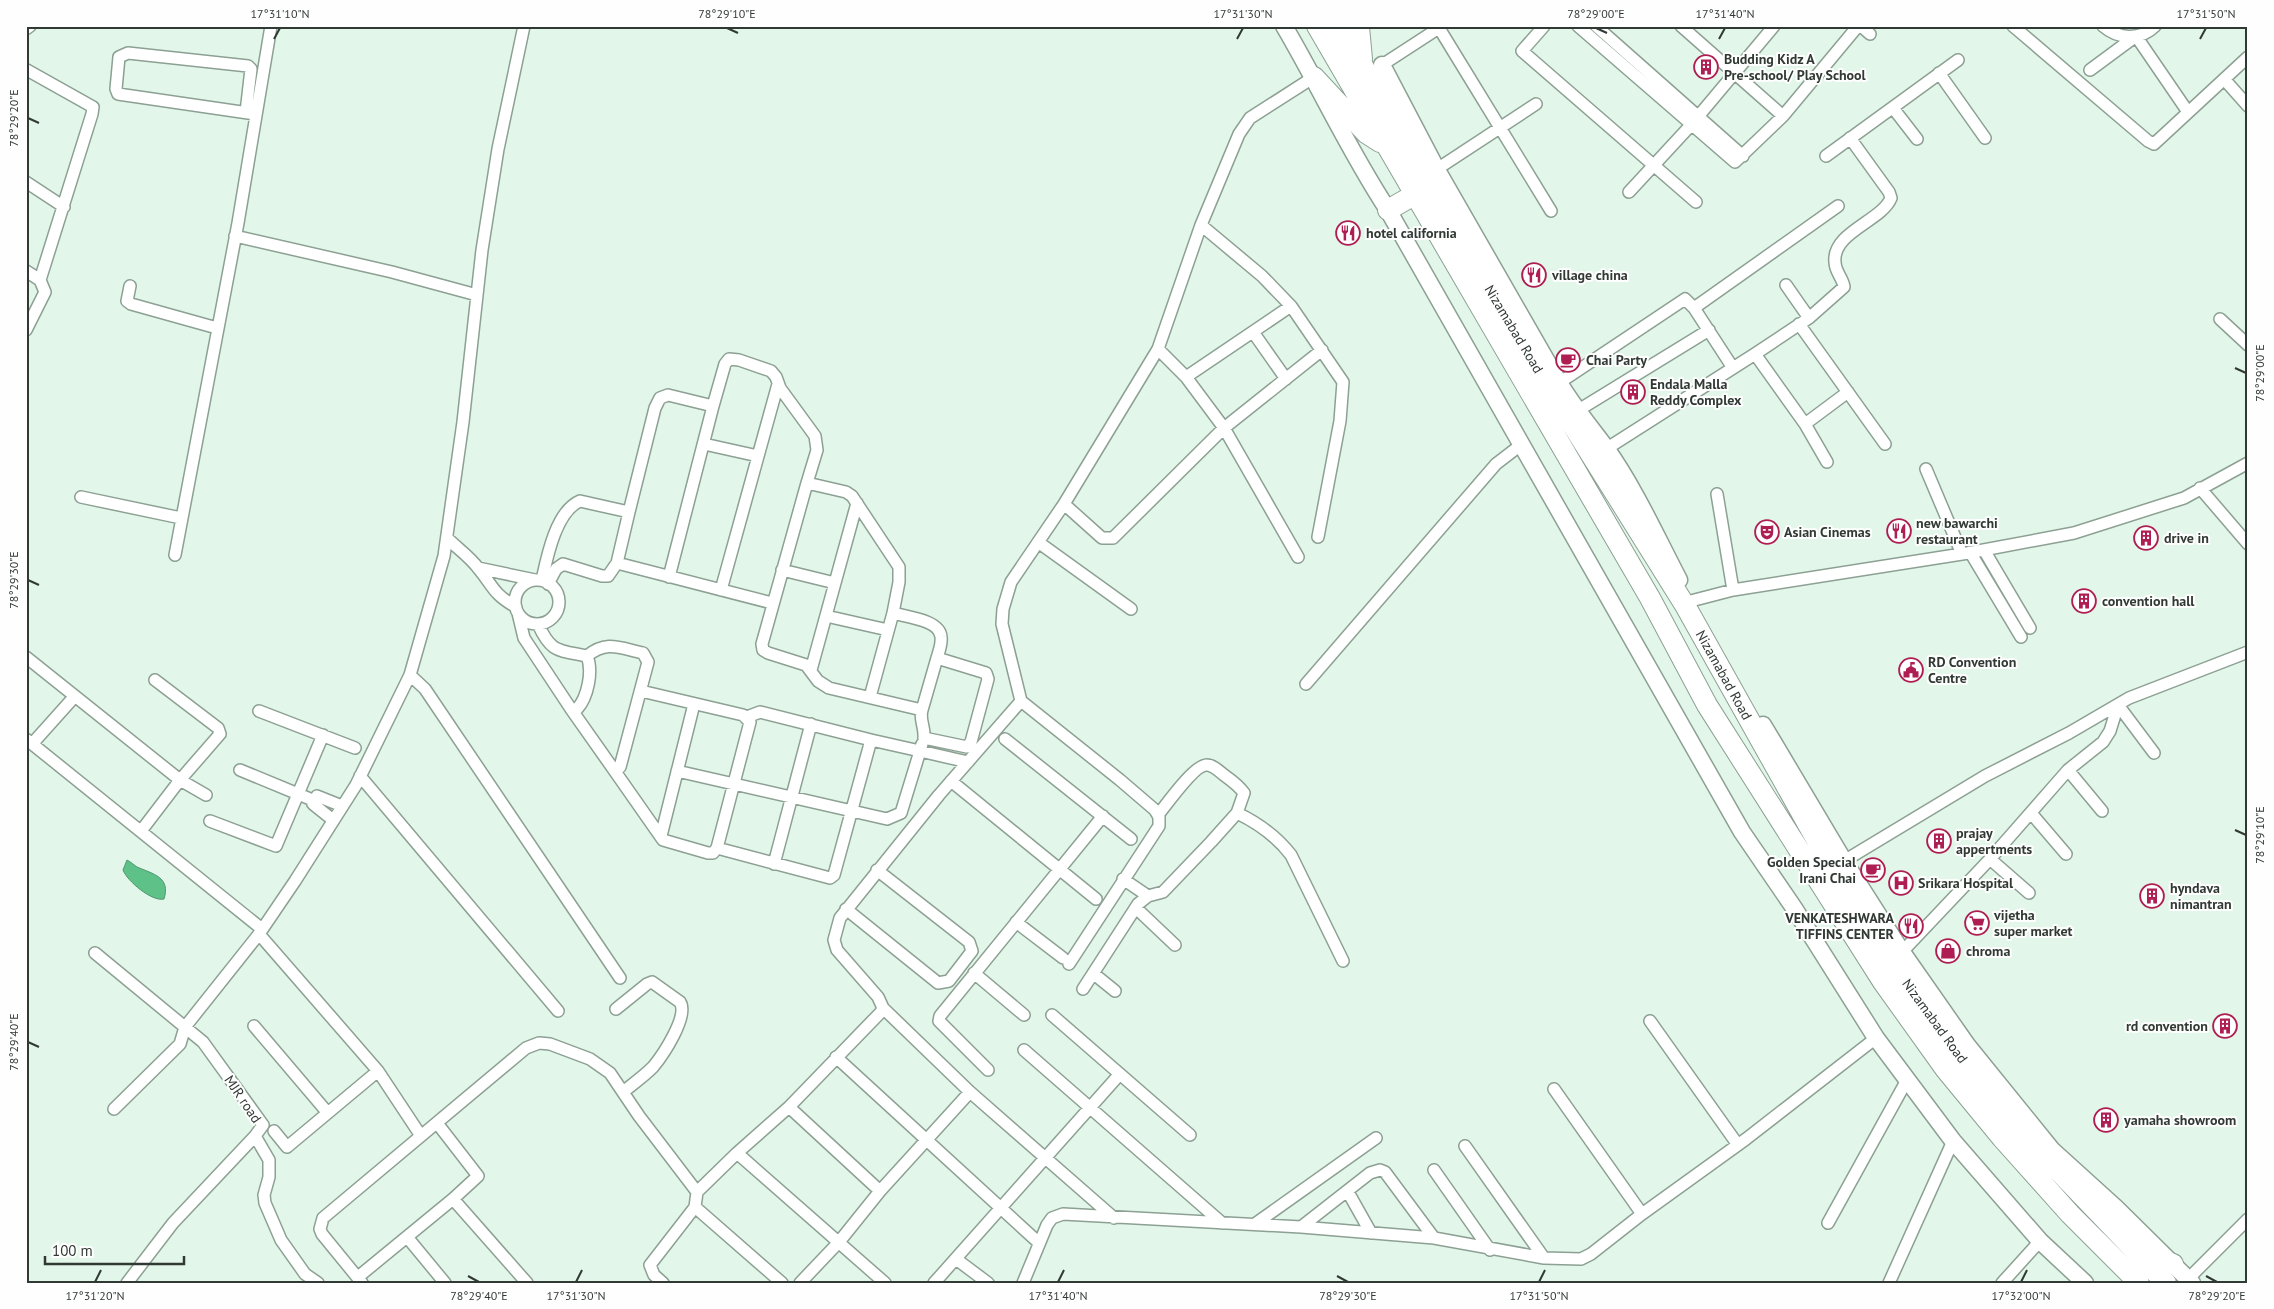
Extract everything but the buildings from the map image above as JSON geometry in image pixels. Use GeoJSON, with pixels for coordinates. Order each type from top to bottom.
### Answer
{"type":"FeatureCollection","features":[{"type":"Feature","properties":{"kind":"highway","name":"Nizamabad Road"},"geometry":{"type":"LineString","coordinates":[[1317,26],[1414,196],[1650,598],[1707,704],[1883,982],[1923,1021],[1962,1049],[1984,1089],[2134,1251],[2169,1274]]}},
{"type":"Feature","properties":{"kind":"highway","name":"Nizamabad Road"},"geometry":{"type":"LineString","coordinates":[[1339,26],[1372,66],[1507,320],[1686,603],[1840,880],[1923,1021],[1946,1070],[2002,1138],[2070,1214],[2139,1283]]}},
{"type":"Feature","properties":{"kind":"highway"},"geometry":{"type":"LineString","coordinates":[[1359,27],[1372,66]]}},
{"type":"Feature","properties":{"kind":"highway"},"geometry":{"type":"LineString","coordinates":[[1314,77],[1366,133],[1386,145]]}},
{"type":"Feature","properties":{"kind":"highway"},"geometry":{"type":"LineString","coordinates":[[1388,210],[1414,196]]}},
{"type":"Feature","properties":{"kind":"main road"},"geometry":{"type":"LineString","coordinates":[[1284,26],[1314,77],[1366,177],[1388,210],[1742,832],[1794,908],[1876,1038],[1953,1141],[2040,1241],[2084,1283]]}},
{"type":"Feature","properties":{"kind":"main road","name":"Nizamabad Road"},"geometry":{"type":"LineString","coordinates":[[1430,173],[1559,383],[1577,411],[1606,449],[1638,501],[1686,603],[1962,1049],[2052,1150],[2116,1208],[2169,1274],[2190,1281]]}},
{"type":"Feature","properties":{"kind":"street"},"geometry":{"type":"LineString","coordinates":[[26,29],[30,26]]}},
{"type":"Feature","properties":{"kind":"street"},"geometry":{"type":"LineString","coordinates":[[174,556],[235,236],[251,113],[271,26]]}},
{"type":"Feature","properties":{"kind":"street"},"geometry":{"type":"LineString","coordinates":[[114,1109],[180,1044],[185,1027],[260,931],[360,776],[410,675],[444,556],[463,422],[482,250],[498,149],[524,26]]}},
{"type":"Feature","properties":{"kind":"street"},"geometry":{"type":"LineString","coordinates":[[1544,26],[1522,51],[1696,202]]}},
{"type":"Feature","properties":{"kind":"street"},"geometry":{"type":"LineString","coordinates":[[1578,26],[1628,63],[1694,121],[1743,156],[1783,116],[1859,26],[1870,34]]}},
{"type":"Feature","properties":{"kind":"street"},"geometry":{"type":"LineString","coordinates":[[1596,26],[1628,63]]}},
{"type":"Feature","properties":{"kind":"street"},"geometry":{"type":"LineString","coordinates":[[1681,26],[1783,116]]}},
{"type":"Feature","properties":{"kind":"street"},"geometry":{"type":"LineString","coordinates":[[2014,26],[2148,141],[2154,144],[2248,57]]}},
{"type":"Feature","properties":{"kind":"street"},"geometry":{"type":"LineString","coordinates":[[2103,26],[2112,33],[2121,36],[2144,35],[2155,26]]}},
{"type":"Feature","properties":{"kind":"street"},"geometry":{"type":"LineString","coordinates":[[1372,66],[1441,27],[1500,129],[1551,211]]}},
{"type":"Feature","properties":{"kind":"street"},"geometry":{"type":"LineString","coordinates":[[1629,192],[1694,121],[1773,27]]}},
{"type":"Feature","properties":{"kind":"street"},"geometry":{"type":"LineString","coordinates":[[2136,36],[2188,112]]}},
{"type":"Feature","properties":{"kind":"street"},"geometry":{"type":"LineString","coordinates":[[2090,70],[2136,36]]}},
{"type":"Feature","properties":{"kind":"street"},"geometry":{"type":"LineString","coordinates":[[128,53],[248,66],[251,69],[251,113],[118,94],[116,89],[119,57],[128,53]]}},
{"type":"Feature","properties":{"kind":"street"},"geometry":{"type":"LineString","coordinates":[[1826,156],[1958,60]]}},
{"type":"Feature","properties":{"kind":"street"},"geometry":{"type":"LineString","coordinates":[[26,70],[93,107],[64,207],[40,280]]}},
{"type":"Feature","properties":{"kind":"street"},"geometry":{"type":"LineString","coordinates":[[1939,74],[1985,138]]}},
{"type":"Feature","properties":{"kind":"street"},"geometry":{"type":"LineString","coordinates":[[1016,922],[1066,961],[1159,826],[1158,815],[1120,780],[1021,701],[1002,624],[1003,609],[1011,582],[1064,504],[1158,349],[1201,225],[1239,134],[1250,118],[1314,77]]}},
{"type":"Feature","properties":{"kind":"street"},"geometry":{"type":"LineString","coordinates":[[2224,80],[2248,106]]}},
{"type":"Feature","properties":{"kind":"street"},"geometry":{"type":"LineString","coordinates":[[1430,173],[1536,104]]}},
{"type":"Feature","properties":{"kind":"street"},"geometry":{"type":"LineString","coordinates":[[1893,108],[1917,139]]}},
{"type":"Feature","properties":{"kind":"street"},"geometry":{"type":"LineString","coordinates":[[1606,449],[1804,321],[1844,287],[1844,281],[1835,263],[1836,252],[1840,245],[1856,229],[1888,205],[1891,198],[1889,192],[1850,138]]}},
{"type":"Feature","properties":{"kind":"street"},"geometry":{"type":"LineString","coordinates":[[26,182],[64,207]]}},
{"type":"Feature","properties":{"kind":"street"},"geometry":{"type":"LineString","coordinates":[[1694,308],[1838,206]]}},
{"type":"Feature","properties":{"kind":"street"},"geometry":{"type":"LineString","coordinates":[[1201,225],[1262,276],[1291,306],[1342,382],[1340,421],[1318,537]]}},
{"type":"Feature","properties":{"kind":"street"},"geometry":{"type":"LineString","coordinates":[[235,236],[392,272],[477,295]]}},
{"type":"Feature","properties":{"kind":"street"},"geometry":{"type":"LineString","coordinates":[[26,271],[40,280],[46,292],[26,330]]}},
{"type":"Feature","properties":{"kind":"street"},"geometry":{"type":"LineString","coordinates":[[1786,285],[1804,321],[1848,392],[1885,444]]}},
{"type":"Feature","properties":{"kind":"street"},"geometry":{"type":"LineString","coordinates":[[130,286],[122,304],[131,304],[216,328]]}},
{"type":"Feature","properties":{"kind":"street"},"geometry":{"type":"LineString","coordinates":[[1559,383],[1681,300],[1687,300],[1694,308],[1733,368]]}},
{"type":"Feature","properties":{"kind":"street"},"geometry":{"type":"LineString","coordinates":[[1186,377],[1291,306]]}},
{"type":"Feature","properties":{"kind":"street"},"geometry":{"type":"LineString","coordinates":[[2220,319],[2248,345]]}},
{"type":"Feature","properties":{"kind":"street"},"geometry":{"type":"LineString","coordinates":[[1577,411],[1708,330]]}},
{"type":"Feature","properties":{"kind":"street"},"geometry":{"type":"LineString","coordinates":[[1253,332],[1286,379]]}},
{"type":"Feature","properties":{"kind":"street"},"geometry":{"type":"LineString","coordinates":[[1158,349],[1186,377],[1224,428],[1298,557]]}},
{"type":"Feature","properties":{"kind":"street"},"geometry":{"type":"LineString","coordinates":[[1064,504],[1102,538],[1114,538],[1224,428],[1322,350]]}},
{"type":"Feature","properties":{"kind":"street"},"geometry":{"type":"LineString","coordinates":[[1755,354],[1805,424],[1827,462]]}},
{"type":"Feature","properties":{"kind":"street"},"geometry":{"type":"LineString","coordinates":[[669,577],[725,364],[729,359],[739,360],[771,371],[815,436],[817,450],[772,603],[762,644],[763,650],[806,665],[818,681],[829,688],[922,710]]}},
{"type":"Feature","properties":{"kind":"street"},"geometry":{"type":"LineString","coordinates":[[722,590],[778,384]]}},
{"type":"Feature","properties":{"kind":"street"},"geometry":{"type":"LineString","coordinates":[[1805,424],[1848,392]]}},
{"type":"Feature","properties":{"kind":"street"},"geometry":{"type":"LineString","coordinates":[[713,406],[668,395],[660,398],[655,408],[618,563],[608,576],[602,576],[563,564],[542,581],[522,587],[517,593],[517,610],[524,638],[571,710],[661,836],[668,842],[708,853],[713,853],[717,848],[750,722],[747,717]]}},
{"type":"Feature","properties":{"kind":"street"},"geometry":{"type":"LineString","coordinates":[[704,444],[758,456]]}},
{"type":"Feature","properties":{"kind":"street"},"geometry":{"type":"LineString","coordinates":[[1306,684],[1496,464],[1522,444]]}},
{"type":"Feature","properties":{"kind":"street"},"geometry":{"type":"LineString","coordinates":[[1686,603],[1733,590],[1984,550],[2074,533],[2184,498],[2248,462]]}},
{"type":"Feature","properties":{"kind":"street"},"geometry":{"type":"LineString","coordinates":[[1926,469],[1966,553],[2021,637]]}},
{"type":"Feature","properties":{"kind":"street"},"geometry":{"type":"LineString","coordinates":[[807,483],[846,492],[857,503],[899,567],[900,582],[870,697]]}},
{"type":"Feature","properties":{"kind":"street"},"geometry":{"type":"LineString","coordinates":[[2200,488],[2248,544]]}},
{"type":"Feature","properties":{"kind":"street"},"geometry":{"type":"LineString","coordinates":[[1717,494],[1733,590]]}},
{"type":"Feature","properties":{"kind":"street"},"geometry":{"type":"LineString","coordinates":[[81,497],[181,518]]}},
{"type":"Feature","properties":{"kind":"street"},"geometry":{"type":"LineString","coordinates":[[542,581],[553,538],[567,510],[574,504],[580,501],[629,512]]}},
{"type":"Feature","properties":{"kind":"street"},"geometry":{"type":"LineString","coordinates":[[811,670],[857,503]]}},
{"type":"Feature","properties":{"kind":"street"},"geometry":{"type":"LineString","coordinates":[[447,538],[478,568],[493,591],[517,610],[529,623],[538,624],[550,621],[558,609],[558,594],[542,581],[478,568]]}},
{"type":"Feature","properties":{"kind":"street"},"geometry":{"type":"LineString","coordinates":[[1038,542],[1131,609]]}},
{"type":"Feature","properties":{"kind":"street"},"geometry":{"type":"LineString","coordinates":[[1984,550],[2030,628]]}},
{"type":"Feature","properties":{"kind":"street"},"geometry":{"type":"LineString","coordinates":[[618,563],[772,603]]}},
{"type":"Feature","properties":{"kind":"street"},"geometry":{"type":"LineString","coordinates":[[782,570],[835,583]]}},
{"type":"Feature","properties":{"kind":"street"},"geometry":{"type":"LineString","coordinates":[[677,771],[888,819],[897,816],[901,813],[924,738],[925,727],[920,715],[942,639],[940,630],[934,625],[893,613]]}},
{"type":"Feature","properties":{"kind":"street"},"geometry":{"type":"LineString","coordinates":[[826,616],[888,630]]}},
{"type":"Feature","properties":{"kind":"street"},"geometry":{"type":"LineString","coordinates":[[538,624],[549,644],[555,649],[587,656],[599,647],[607,645],[643,653],[646,656],[648,662],[622,764],[614,770]]}},
{"type":"Feature","properties":{"kind":"street"},"geometry":{"type":"LineString","coordinates":[[1844,860],[1985,776],[2129,698],[2248,652]]}},
{"type":"Feature","properties":{"kind":"street"},"geometry":{"type":"LineString","coordinates":[[571,710],[580,707],[590,678],[590,664],[587,656]]}},
{"type":"Feature","properties":{"kind":"street"},"geometry":{"type":"LineString","coordinates":[[26,657],[180,780],[206,795]]}},
{"type":"Feature","properties":{"kind":"street"},"geometry":{"type":"LineString","coordinates":[[924,738],[967,747],[971,742],[988,679],[986,673],[981,670],[937,658]]}},
{"type":"Feature","properties":{"kind":"street"},"geometry":{"type":"LineString","coordinates":[[410,675],[425,689],[620,978]]}},
{"type":"Feature","properties":{"kind":"street"},"geometry":{"type":"LineString","coordinates":[[141,831],[180,780],[220,734],[220,730],[154,680]]}},
{"type":"Feature","properties":{"kind":"street"},"geometry":{"type":"LineString","coordinates":[[641,691],[747,717],[760,712],[968,762]]}},
{"type":"Feature","properties":{"kind":"street"},"geometry":{"type":"LineString","coordinates":[[75,696],[29,742],[141,831],[260,931],[378,1071],[422,1136]]}},
{"type":"Feature","properties":{"kind":"street"},"geometry":{"type":"LineString","coordinates":[[1021,701],[951,781],[935,792],[846,909],[840,918],[834,940],[837,950],[878,997],[883,1008],[970,1092],[1114,1218]]}},
{"type":"Feature","properties":{"kind":"street"},"geometry":{"type":"LineString","coordinates":[[661,836],[694,704]]}},
{"type":"Feature","properties":{"kind":"street"},"geometry":{"type":"LineString","coordinates":[[2118,705],[2154,753]]}},
{"type":"Feature","properties":{"kind":"street"},"geometry":{"type":"LineString","coordinates":[[1902,952],[1990,859],[2068,770],[2103,742],[2110,731],[2118,705]]}},
{"type":"Feature","properties":{"kind":"street"},"geometry":{"type":"LineString","coordinates":[[259,711],[355,748]]}},
{"type":"Feature","properties":{"kind":"street"},"geometry":{"type":"LineString","coordinates":[[774,864],[810,724]]}},
{"type":"Feature","properties":{"kind":"street"},"geometry":{"type":"LineString","coordinates":[[210,820],[276,846],[323,735]]}},
{"type":"Feature","properties":{"kind":"street"},"geometry":{"type":"LineString","coordinates":[[1005,739],[1131,839]]}},
{"type":"Feature","properties":{"kind":"street"},"geometry":{"type":"LineString","coordinates":[[717,848],[830,878],[834,875],[871,740]]}},
{"type":"Feature","properties":{"kind":"street"},"geometry":{"type":"LineString","coordinates":[[1083,989],[1140,901],[1148,896],[1163,892],[1237,813],[1244,793],[1212,766],[1205,764],[1188,778],[1158,815]]}},
{"type":"Feature","properties":{"kind":"street"},"geometry":{"type":"LineString","coordinates":[[240,770],[315,801]]}},
{"type":"Feature","properties":{"kind":"street"},"geometry":{"type":"LineString","coordinates":[[2068,770],[2102,811]]}},
{"type":"Feature","properties":{"kind":"street"},"geometry":{"type":"LineString","coordinates":[[360,776],[558,1010]]}},
{"type":"Feature","properties":{"kind":"street"},"geometry":{"type":"LineString","coordinates":[[951,781],[1096,899]]}},
{"type":"Feature","properties":{"kind":"street"},"geometry":{"type":"LineString","coordinates":[[333,820],[313,804],[317,796],[342,806]]}},
{"type":"Feature","properties":{"kind":"street"},"geometry":{"type":"LineString","coordinates":[[1237,813],[1284,845],[1343,961]]}},
{"type":"Feature","properties":{"kind":"street"},"geometry":{"type":"LineString","coordinates":[[2031,813],[2066,854]]}},
{"type":"Feature","properties":{"kind":"street"},"geometry":{"type":"LineString","coordinates":[[988,1070],[939,1019],[1103,816]]}},
{"type":"Feature","properties":{"kind":"street"},"geometry":{"type":"LineString","coordinates":[[1990,859],[2028,894]]}},
{"type":"Feature","properties":{"kind":"street"},"geometry":{"type":"LineString","coordinates":[[846,909],[938,983],[949,981],[972,951],[969,942],[877,870]]}},
{"type":"Feature","properties":{"kind":"street"},"geometry":{"type":"LineString","coordinates":[[1122,879],[1148,896]]}},
{"type":"Feature","properties":{"kind":"street"},"geometry":{"type":"LineString","coordinates":[[1136,908],[1175,945]]}},
{"type":"Feature","properties":{"kind":"street","name":"MJR road"},"geometry":{"type":"LineString","coordinates":[[95,953],[203,1042],[261,1121],[262,1128],[173,1222],[127,1283]]}},
{"type":"Feature","properties":{"kind":"street"},"geometry":{"type":"LineString","coordinates":[[974,974],[1024,1015]]}},
{"type":"Feature","properties":{"kind":"street"},"geometry":{"type":"LineString","coordinates":[[1094,974],[1115,991]]}},
{"type":"Feature","properties":{"kind":"street"},"geometry":{"type":"LineString","coordinates":[[616,1009],[646,984],[652,982],[683,1006],[681,1017],[662,1056],[651,1069],[623,1092]]}},
{"type":"Feature","properties":{"kind":"street"},"geometry":{"type":"LineString","coordinates":[[663,1283],[654,1274],[650,1265],[695,1207],[697,1192],[737,1153],[789,1107],[883,1008]]}},
{"type":"Feature","properties":{"kind":"street"},"geometry":{"type":"LineString","coordinates":[[1052,1015],[1190,1135]]}},
{"type":"Feature","properties":{"kind":"street"},"geometry":{"type":"LineString","coordinates":[[1650,1021],[1738,1145]]}},
{"type":"Feature","properties":{"kind":"street"},"geometry":{"type":"LineString","coordinates":[[254,1026],[327,1112]]}},
{"type":"Feature","properties":{"kind":"street"},"geometry":{"type":"LineString","coordinates":[[1024,1283],[1046,1225],[1056,1216],[1063,1214],[1256,1224],[1434,1238],[1490,1250],[1544,1258],[1581,1259],[1591,1254],[1642,1214],[1738,1145],[1876,1038]]}},
{"type":"Feature","properties":{"kind":"street"},"geometry":{"type":"LineString","coordinates":[[437,1123],[478,1176],[360,1280],[322,1234],[320,1229],[323,1218],[526,1048],[539,1043],[550,1044],[590,1059],[610,1073],[697,1192]]}},
{"type":"Feature","properties":{"kind":"street"},"geometry":{"type":"LineString","coordinates":[[1024,1050],[1222,1223]]}},
{"type":"Feature","properties":{"kind":"street"},"geometry":{"type":"LineString","coordinates":[[836,1057],[1039,1243]]}},
{"type":"Feature","properties":{"kind":"street"},"geometry":{"type":"LineString","coordinates":[[274,1131],[287,1148],[327,1112],[378,1071]]}},
{"type":"Feature","properties":{"kind":"street"},"geometry":{"type":"LineString","coordinates":[[934,1283],[1120,1075]]}},
{"type":"Feature","properties":{"kind":"street"},"geometry":{"type":"LineString","coordinates":[[1828,1224],[1907,1080]]}},
{"type":"Feature","properties":{"kind":"street"},"geometry":{"type":"LineString","coordinates":[[1554,1089],[1642,1214]]}},
{"type":"Feature","properties":{"kind":"street"},"geometry":{"type":"LineString","coordinates":[[800,1283],[839,1242],[880,1191],[928,1141],[970,1092]]}},
{"type":"Feature","properties":{"kind":"street"},"geometry":{"type":"LineString","coordinates":[[789,1107],[880,1191]]}},
{"type":"Feature","properties":{"kind":"street"},"geometry":{"type":"LineString","coordinates":[[255,1136],[269,1160],[269,1178],[264,1194],[265,1203],[281,1240],[305,1274],[318,1283]]}},
{"type":"Feature","properties":{"kind":"street"},"geometry":{"type":"LineString","coordinates":[[1256,1224],[1376,1138]]}},
{"type":"Feature","properties":{"kind":"street"},"geometry":{"type":"LineString","coordinates":[[1889,1283],[1953,1141]]}},
{"type":"Feature","properties":{"kind":"street"},"geometry":{"type":"LineString","coordinates":[[1465,1146],[1544,1258]]}},
{"type":"Feature","properties":{"kind":"street"},"geometry":{"type":"LineString","coordinates":[[737,1153],[885,1283]]}},
{"type":"Feature","properties":{"kind":"street"},"geometry":{"type":"LineString","coordinates":[[1301,1227],[1370,1173],[1380,1170],[1385,1172],[1434,1238]]}},
{"type":"Feature","properties":{"kind":"street"},"geometry":{"type":"LineString","coordinates":[[1434,1170],[1490,1250]]}},
{"type":"Feature","properties":{"kind":"street"},"geometry":{"type":"LineString","coordinates":[[1348,1192],[1371,1233]]}},
{"type":"Feature","properties":{"kind":"street"},"geometry":{"type":"LineString","coordinates":[[453,1199],[527,1283]]}},
{"type":"Feature","properties":{"kind":"street"},"geometry":{"type":"LineString","coordinates":[[695,1207],[782,1283]]}},
{"type":"Feature","properties":{"kind":"street"},"geometry":{"type":"LineString","coordinates":[[2190,1281],[2248,1219]]}},
{"type":"Feature","properties":{"kind":"street"},"geometry":{"type":"LineString","coordinates":[[407,1237],[445,1283]]}},
{"type":"Feature","properties":{"kind":"street"},"geometry":{"type":"LineString","coordinates":[[2002,1283],[2040,1241]]}},
{"type":"Feature","properties":{"kind":"street"},"geometry":{"type":"LineString","coordinates":[[956,1259],[988,1283]]}},
{"type":"Feature","properties":{"kind":"shaded area"},"geometry":{"type":"Polygon","coordinates":[[[127,860],[137,867],[154,874],[163,881],[166,892],[164,899],[147,894],[129,880],[123,870],[127,860]]]}},
{"type":"Feature","properties":{"kind":"place","name":"Budding Kidz A Pre-school/ Play School"},"geometry":{"type":"Point","coordinates":[1706,67]}},
{"type":"Feature","properties":{"kind":"place","name":"hotel california"},"geometry":{"type":"Point","coordinates":[1348,233]}},
{"type":"Feature","properties":{"kind":"place","name":"village china"},"geometry":{"type":"Point","coordinates":[1534,275]}},
{"type":"Feature","properties":{"kind":"place","name":"Chai Party"},"geometry":{"type":"Point","coordinates":[1568,360]}},
{"type":"Feature","properties":{"kind":"place","name":"Endala Malla Reddy Complex"},"geometry":{"type":"Point","coordinates":[1633,392]}},
{"type":"Feature","properties":{"kind":"place","name":"new bawarchi restaurant"},"geometry":{"type":"Point","coordinates":[1899,531]}},
{"type":"Feature","properties":{"kind":"place","name":"Asian Cinemas"},"geometry":{"type":"Point","coordinates":[1767,532]}},
{"type":"Feature","properties":{"kind":"place","name":"drive in"},"geometry":{"type":"Point","coordinates":[2146,538]}},
{"type":"Feature","properties":{"kind":"place","name":"convention hall"},"geometry":{"type":"Point","coordinates":[2084,601]}},
{"type":"Feature","properties":{"kind":"place","name":"RD Convention Centre"},"geometry":{"type":"Point","coordinates":[1911,670]}},
{"type":"Feature","properties":{"kind":"place","name":"prajay appertments"},"geometry":{"type":"Point","coordinates":[1939,841]}},
{"type":"Feature","properties":{"kind":"place","name":"Golden Special Irani Chai"},"geometry":{"type":"Point","coordinates":[1873,870]}},
{"type":"Feature","properties":{"kind":"place","name":"Srikara Hospital"},"geometry":{"type":"Point","coordinates":[1901,883]}},
{"type":"Feature","properties":{"kind":"place","name":"hyndava nimantran"},"geometry":{"type":"Point","coordinates":[2152,896]}},
{"type":"Feature","properties":{"kind":"place","name":"vijetha super market"},"geometry":{"type":"Point","coordinates":[1977,923]}},
{"type":"Feature","properties":{"kind":"place","name":"VENKATESHWARA TIFFINS CENTER"},"geometry":{"type":"Point","coordinates":[1911,926]}},
{"type":"Feature","properties":{"kind":"place","name":"chroma"},"geometry":{"type":"Point","coordinates":[1948,951]}},
{"type":"Feature","properties":{"kind":"place","name":"rd convention"},"geometry":{"type":"Point","coordinates":[2225,1026]}},
{"type":"Feature","properties":{"kind":"place","name":"yamaha showroom"},"geometry":{"type":"Point","coordinates":[2106,1120]}}]}
